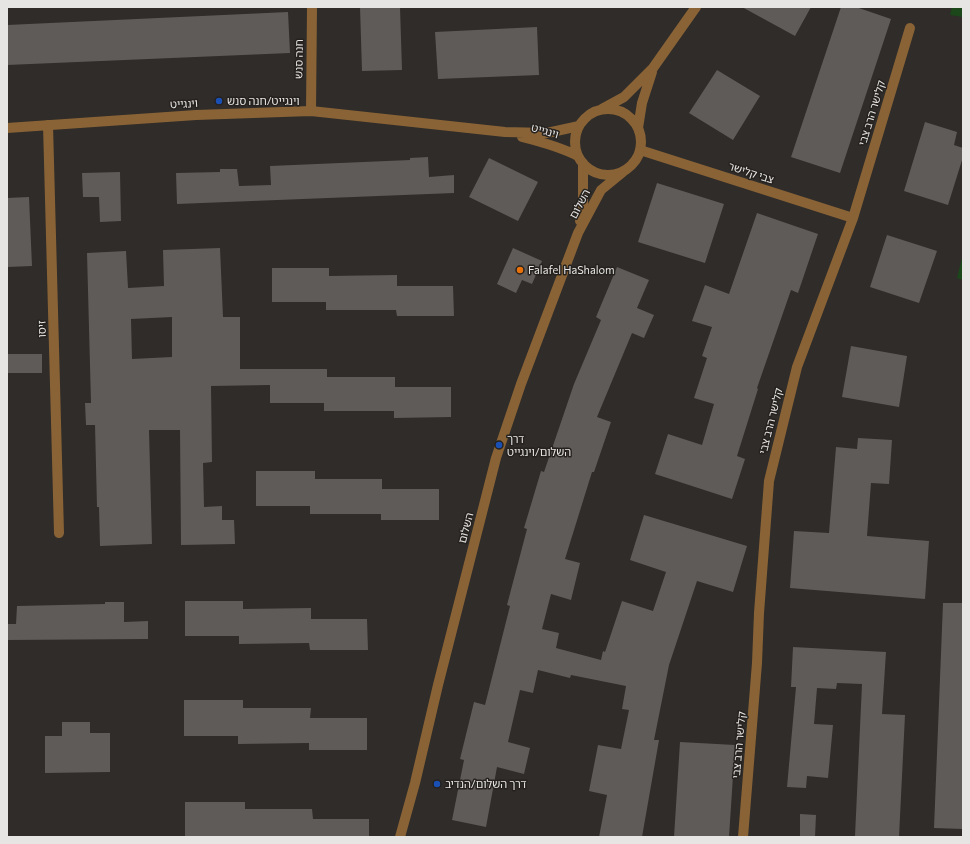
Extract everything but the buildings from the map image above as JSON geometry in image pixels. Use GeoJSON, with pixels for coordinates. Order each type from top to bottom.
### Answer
{"type":"FeatureCollection","features":[{"type":"Feature","properties":{"kind":"street","name":"חנה סנש"},"geometry":{"type":"LineString","coordinates":[[311,111],[312,7]]}},
{"type":"Feature","properties":{"kind":"street"},"geometry":{"type":"LineString","coordinates":[[596,111],[606,109],[616,110],[625,114],[638,128],[641,138],[640,150],[637,159],[623,172],[613,175],[602,174],[591,170],[580,160],[575,146],[579,126],[596,111],[624,97],[653,68],[696,7]]}},
{"type":"Feature","properties":{"kind":"street","name":"קלישר הרב צבי"},"geometry":{"type":"LineString","coordinates":[[743,837],[755,694],[769,481],[798,367],[853,218],[910,28]]}},
{"type":"Feature","properties":{"kind":"street"},"geometry":{"type":"LineString","coordinates":[[638,128],[642,103],[653,68]]}},
{"type":"Feature","properties":{"kind":"street","name":"וינגייט"},"geometry":{"type":"LineString","coordinates":[[7,128],[196,115],[311,111],[505,132],[547,133],[579,126]]}},
{"type":"Feature","properties":{"kind":"street","name":"זיסו"},"geometry":{"type":"LineString","coordinates":[[48,125],[59,533]]}},
{"type":"Feature","properties":{"kind":"street","name":"וינגייט"},"geometry":{"type":"LineString","coordinates":[[505,132],[554,145],[566,150],[580,160]]}},
{"type":"Feature","properties":{"kind":"street","name":"צבי קלישר"},"geometry":{"type":"LineString","coordinates":[[640,150],[853,218]]}},
{"type":"Feature","properties":{"kind":"street","name":"השלום"},"geometry":{"type":"LineString","coordinates":[[578,233],[583,209],[580,160]]}},
{"type":"Feature","properties":{"kind":"street","name":"השלום"},"geometry":{"type":"LineString","coordinates":[[400,837],[415,783],[496,458],[521,384],[578,233],[601,190],[623,172]]}},
{"type":"Feature","properties":{"kind":"green space"},"geometry":{"type":"Polygon","coordinates":[[[952,7],[963,7],[963,17],[950,15],[952,7]]]}},
{"type":"Feature","properties":{"kind":"green space"},"geometry":{"type":"Polygon","coordinates":[[[963,254],[963,280],[957,278],[963,254]]]}},
{"type":"Feature","properties":{"kind":"place","name":"וינגייט/חנה סנש"},"geometry":{"type":"Point","coordinates":[219,101]}},
{"type":"Feature","properties":{"kind":"place","name":"Falafel HaShalom"},"geometry":{"type":"Point","coordinates":[520,270]}},
{"type":"Feature","properties":{"kind":"place","name":"דרך השלום/וינגייט"},"geometry":{"type":"Point","coordinates":[499,445]}},
{"type":"Feature","properties":{"kind":"place","name":"דרך השלום/הנדיב"},"geometry":{"type":"Point","coordinates":[437,784]}}]}
